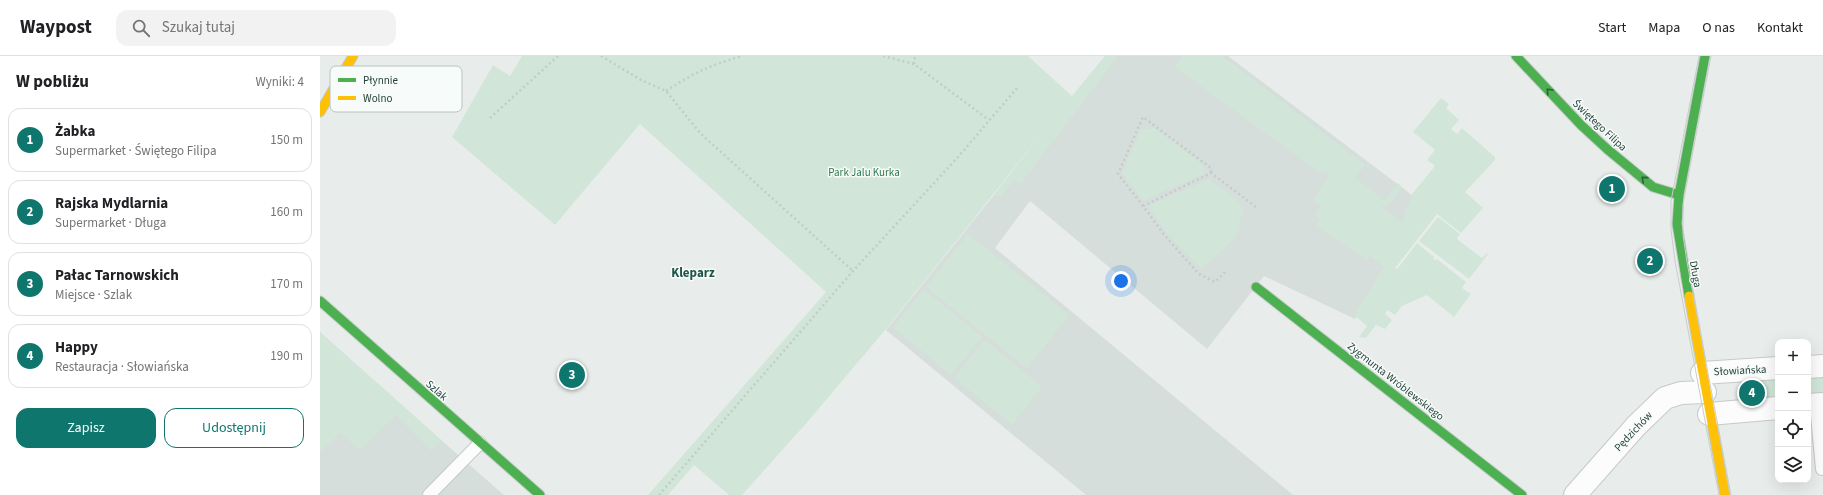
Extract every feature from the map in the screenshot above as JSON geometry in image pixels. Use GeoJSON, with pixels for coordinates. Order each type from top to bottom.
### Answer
{"type":"FeatureCollection","features":[{"type":"Feature","properties":{"kind":"street"},"geometry":{"type":"LineString","coordinates":[[348,66],[354,56]]}},
{"type":"Feature","properties":{"kind":"street","name":"Świętego Filipa"},"geometry":{"type":"LineString","coordinates":[[1516,56],[1582,126],[1607,149],[1653,188],[1679,195]]}},
{"type":"Feature","properties":{"kind":"street","name":"Długa"},"geometry":{"type":"LineString","coordinates":[[1705,56],[1679,195],[1677,210],[1678,236],[1724,495]]}},
{"type":"Feature","properties":{"kind":"street"},"geometry":{"type":"LineString","coordinates":[[320,112],[330,96]]}},
{"type":"Feature","properties":{"kind":"street","name":"Zygmunta Wróblewskiego"},"geometry":{"type":"LineString","coordinates":[[1256,287],[1522,495]]}},
{"type":"Feature","properties":{"kind":"street","name":"Szlak"},"geometry":{"type":"LineString","coordinates":[[320,301],[540,495]]}},
{"type":"Feature","properties":{"kind":"street"},"geometry":{"type":"LineString","coordinates":[[1811,367],[1823,366]]}},
{"type":"Feature","properties":{"kind":"street","name":"Słowiańska"},"geometry":{"type":"LineString","coordinates":[[1703,382],[1775,369]]}},
{"type":"Feature","properties":{"kind":"street","name":"Pędzichów"},"geometry":{"type":"LineString","coordinates":[[1575,495],[1636,426],[1665,398],[1681,393],[1703,382]]}},
{"type":"Feature","properties":{"kind":"street"},"geometry":{"type":"LineString","coordinates":[[1710,414],[1775,408]]}},
{"type":"Feature","properties":{"kind":"lane"},"geometry":{"type":"LineString","coordinates":[[1816,404],[1823,469]]}},
{"type":"Feature","properties":{"kind":"lane"},"geometry":{"type":"LineString","coordinates":[[429,495],[480,443]]}},
{"type":"Feature","properties":{"kind":"path"},"geometry":{"type":"LineString","coordinates":[[490,118],[558,56]]}},
{"type":"Feature","properties":{"kind":"path"},"geometry":{"type":"LineString","coordinates":[[601,56],[641,80],[666,91],[701,134],[853,271]]}},
{"type":"Feature","properties":{"kind":"path"},"geometry":{"type":"LineString","coordinates":[[666,91],[688,76],[711,65],[742,56]]}},
{"type":"Feature","properties":{"kind":"path"},"geometry":{"type":"LineString","coordinates":[[883,56],[914,64],[989,120]]}},
{"type":"Feature","properties":{"kind":"path"},"geometry":{"type":"LineString","coordinates":[[914,64],[915,56]]}},
{"type":"Feature","properties":{"kind":"path"},"geometry":{"type":"LineString","coordinates":[[659,495],[853,271],[958,156],[1017,88]]}},
{"type":"Feature","properties":{"kind":"path"},"geometry":{"type":"LineString","coordinates":[[1225,272],[1215,282],[1199,274],[1166,237],[1118,174],[1143,117],[1211,168],[1211,173],[1256,207]]}},
{"type":"Feature","properties":{"kind":"path"},"geometry":{"type":"LineString","coordinates":[[1143,206],[1211,173]]}},
{"type":"Feature","properties":{"kind":"shaded area"},"geometry":{"type":"Polygon","coordinates":[[[1105,56],[1228,56],[1437,214],[1355,319],[1264,276],[1207,349],[1030,201],[995,248],[1293,495],[1086,495],[886,330],[1105,56]]]}},
{"type":"Feature","properties":{"kind":"shaded area"},"geometry":{"type":"Polygon","coordinates":[[[320,332],[449,447],[504,495],[320,495],[320,332]]]}},
{"type":"Feature","properties":{"kind":"green space","name":"Park Jalu Kurka"},"geometry":{"type":"Polygon","coordinates":[[[522,56],[1028,56],[1072,96],[1105,56],[1118,56],[1020,184],[1014,179],[1001,197],[994,195],[1039,137],[886,329],[810,419],[742,495],[729,495],[694,465],[668,495],[648,495],[826,292],[640,124],[555,225],[452,137],[493,65],[510,76],[522,56]]]}},
{"type":"Feature","properties":{"kind":"green space"},"geometry":{"type":"Polygon","coordinates":[[[1182,56],[1222,56],[1365,165],[1355,178],[1385,201],[1398,183],[1402,187],[1389,204],[1381,207],[1402,223],[1412,194],[1435,166],[1427,160],[1435,150],[1413,132],[1441,98],[1449,104],[1446,108],[1459,120],[1451,129],[1457,134],[1462,128],[1495,157],[1495,160],[1465,192],[1483,208],[1461,233],[1437,214],[1395,268],[1397,269],[1417,243],[1434,257],[1433,259],[1437,259],[1466,282],[1462,288],[1471,294],[1454,317],[1427,295],[1402,306],[1395,315],[1388,310],[1385,314],[1392,320],[1385,329],[1376,325],[1366,338],[1359,337],[1367,326],[1354,315],[1384,267],[1370,256],[1367,260],[1316,225],[1320,219],[1315,215],[1321,206],[1313,201],[1330,175],[1323,171],[1321,173],[1175,67],[1182,56]]]}},
{"type":"Feature","properties":{"kind":"green space"},"geometry":{"type":"Polygon","coordinates":[[[1154,128],[1203,165],[1203,174],[1143,200],[1122,173],[1141,130],[1154,128]]]}},
{"type":"Feature","properties":{"kind":"green space"},"geometry":{"type":"Polygon","coordinates":[[[1209,179],[1240,203],[1243,210],[1236,236],[1202,269],[1168,234],[1148,206],[1209,179]]]}},
{"type":"Feature","properties":{"kind":"green space"},"geometry":{"type":"Polygon","coordinates":[[[1438,217],[1460,234],[1457,239],[1482,258],[1487,253],[1488,254],[1469,279],[1419,241],[1438,217]]]}},
{"type":"Feature","properties":{"kind":"green space"},"geometry":{"type":"Polygon","coordinates":[[[968,234],[1069,315],[1027,368],[926,287],[968,234]]]}},
{"type":"Feature","properties":{"kind":"green space"},"geometry":{"type":"Polygon","coordinates":[[[924,290],[982,337],[951,375],[893,327],[924,290]]]}},
{"type":"Feature","properties":{"kind":"green space"},"geometry":{"type":"Polygon","coordinates":[[[320,332],[441,440],[432,451],[396,415],[359,450],[341,432],[320,452],[320,332]]]}},
{"type":"Feature","properties":{"kind":"green space"},"geometry":{"type":"Polygon","coordinates":[[[985,340],[1042,387],[1012,424],[954,378],[985,340]]]}},
{"type":"Feature","properties":{"kind":"green space"},"geometry":{"type":"Polygon","coordinates":[[[1823,375],[1823,397],[1811,398],[1811,376],[1823,375]]]}},
{"type":"Feature","properties":{"kind":"green space"},"geometry":{"type":"Polygon","coordinates":[[[1775,378],[1775,401],[1760,400],[1761,389],[1759,386],[1759,379],[1775,378]]]}},
{"type":"Feature","properties":{"kind":"tram line"},"geometry":{"type":"LineString","coordinates":[[1699,56],[1671,201],[1671,230],[1675,261],[1719,495]]}},
{"type":"Feature","properties":{"kind":"tram line"},"geometry":{"type":"LineString","coordinates":[[1711,56],[1683,204],[1683,235],[1731,495]]}},
{"type":"Feature","properties":{"kind":"traffic: fast"},"geometry":{"type":"LineString","coordinates":[[1516,56],[1581,125],[1607,149],[1653,187],[1679,195]]}},
{"type":"Feature","properties":{"kind":"traffic: fast"},"geometry":{"type":"LineString","coordinates":[[1689,296],[1677,224],[1679,195],[1705,56]]}},
{"type":"Feature","properties":{"kind":"traffic: fast"},"geometry":{"type":"LineString","coordinates":[[1256,287],[1522,495]]}},
{"type":"Feature","properties":{"kind":"traffic: fast"},"geometry":{"type":"LineString","coordinates":[[320,301],[540,495]]}},
{"type":"Feature","properties":{"kind":"traffic: slow"},"geometry":{"type":"LineString","coordinates":[[347,66],[353,56]]}},
{"type":"Feature","properties":{"kind":"traffic: slow"},"geometry":{"type":"LineString","coordinates":[[320,112],[330,95]]}},
{"type":"Feature","properties":{"kind":"traffic: slow"},"geometry":{"type":"LineString","coordinates":[[1689,296],[1725,495]]}},
{"type":"Feature","properties":{"kind":"place","name":"Żabka"},"geometry":{"type":"Point","coordinates":[1612,189]}},
{"type":"Feature","properties":{"kind":"place","name":"Rajska Mydlarnia"},"geometry":{"type":"Point","coordinates":[1650,261]}},
{"type":"Feature","properties":{"kind":"place","name":"Pałac Tarnowskich"},"geometry":{"type":"Point","coordinates":[572,375]}},
{"type":"Feature","properties":{"kind":"place","name":"Happy"},"geometry":{"type":"Point","coordinates":[1752,393]}},
{"type":"Feature","properties":{"kind":"district","name":"Kleparz"},"geometry":{"type":"Point","coordinates":[693,272]}}]}
